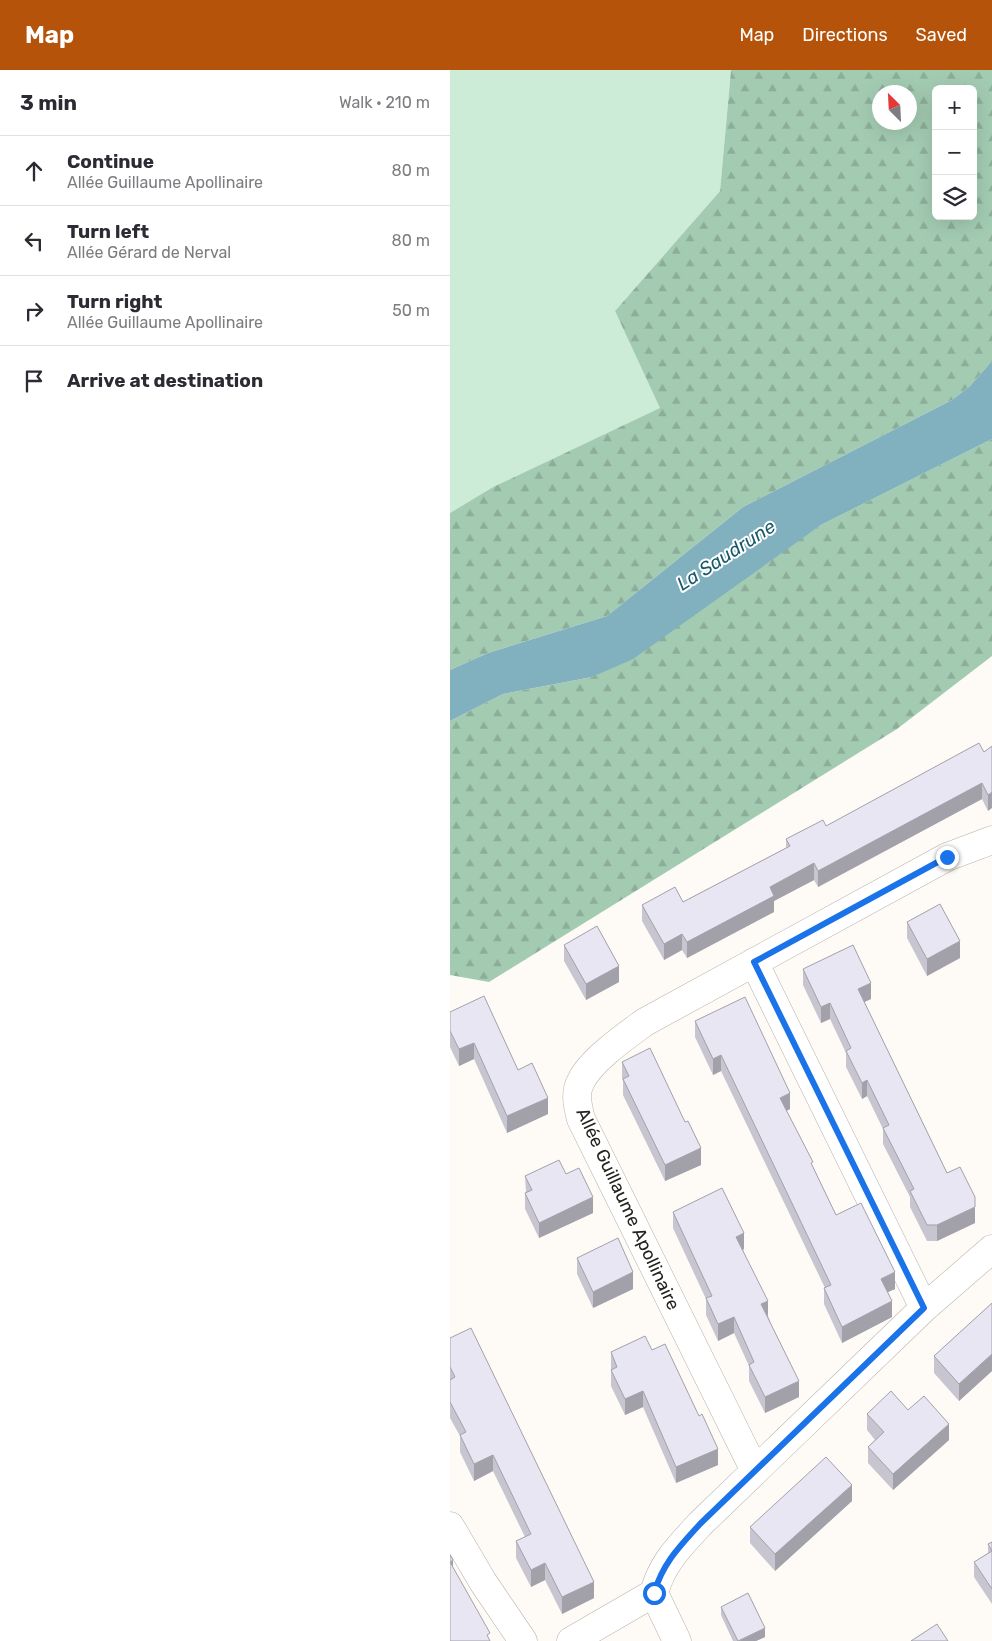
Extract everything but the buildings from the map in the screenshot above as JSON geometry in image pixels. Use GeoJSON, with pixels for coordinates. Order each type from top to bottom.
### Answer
{"type":"FeatureCollection","features":[{"type":"Feature","properties":{"kind":"street","name":"Allée Guillaume Apollinaire"},"geometry":{"type":"LineString","coordinates":[[755,1471],[581,1119],[576,1099],[580,1081],[617,1043],[645,1022],[947,857],[992,840]]}},
{"type":"Feature","properties":{"kind":"street"},"geometry":{"type":"LineString","coordinates":[[754,962],[924,1308]]}},
{"type":"Feature","properties":{"kind":"street"},"geometry":{"type":"LineString","coordinates":[[677,1641],[654,1593],[659,1574],[674,1553],[755,1471],[924,1308],[992,1249]]}},
{"type":"Feature","properties":{"kind":"street"},"geometry":{"type":"LineString","coordinates":[[450,1526],[483,1582],[523,1641]]}},
{"type":"Feature","properties":{"kind":"street"},"geometry":{"type":"LineString","coordinates":[[571,1641],[654,1593]]}},
{"type":"Feature","properties":{"kind":"green space"},"geometry":{"type":"Polygon","coordinates":[[[450,70],[731,70],[720,191],[615,311],[661,408],[493,487],[450,513],[450,70]]]}},
{"type":"Feature","properties":{"kind":"green space"},"geometry":{"type":"Polygon","coordinates":[[[731,70],[992,70],[992,361],[970,386],[952,400],[743,507],[607,616],[488,653],[450,670],[450,513],[493,487],[660,408],[615,311],[720,191],[731,70]]]}},
{"type":"Feature","properties":{"kind":"green space"},"geometry":{"type":"Polygon","coordinates":[[[992,439],[992,656],[897,729],[489,982],[450,975],[450,721],[503,694],[592,677],[821,525],[992,439]]]}},
{"type":"Feature","properties":{"kind":"water","name":"La Saudrune"},"geometry":{"type":"Polygon","coordinates":[[[992,361],[992,439],[821,525],[633,659],[592,677],[503,694],[450,721],[450,670],[488,653],[607,616],[743,507],[952,400],[970,386],[992,361]]]}},
{"type":"Feature","properties":{"kind":"route"},"geometry":{"type":"LineString","coordinates":[[654,1593],[659,1574],[674,1553],[700,1524],[924,1308],[754,962],[947,857]]}}]}
